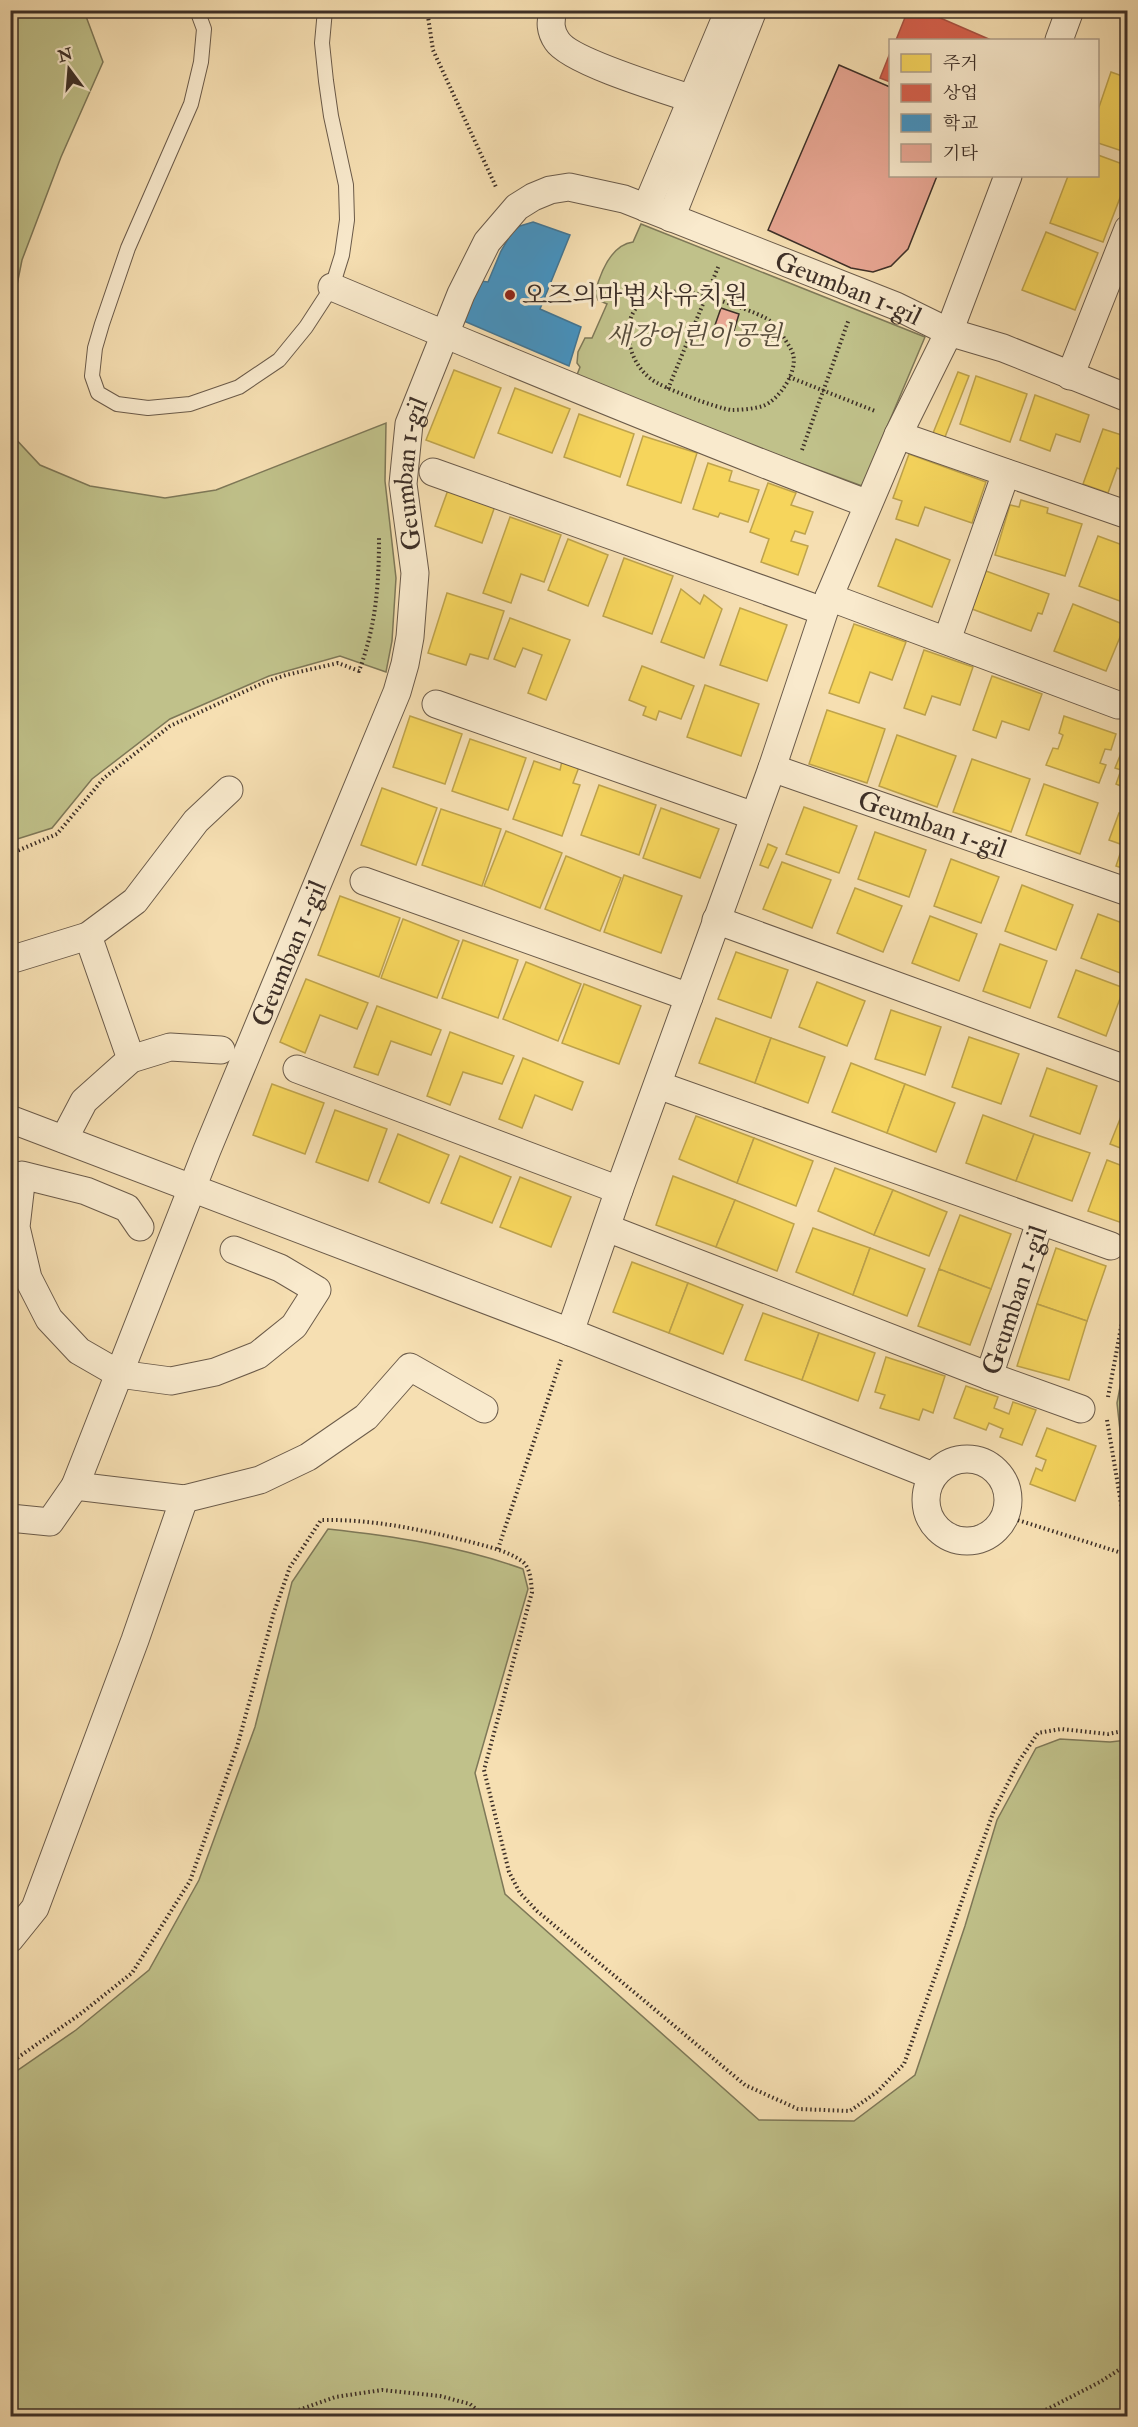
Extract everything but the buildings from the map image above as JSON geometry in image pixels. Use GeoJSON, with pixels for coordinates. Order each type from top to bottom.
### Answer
{"type":"FeatureCollection","features":[{"type":"Feature","properties":{"kind":"street"},"geometry":{"type":"LineString","coordinates":[[553,10],[550,24],[558,43],[581,59],[703,103]]}},
{"type":"Feature","properties":{"kind":"street"},"geometry":{"type":"LineString","coordinates":[[703,103],[729,10]]}},
{"type":"Feature","properties":{"kind":"street"},"geometry":{"type":"LineString","coordinates":[[658,213],[703,103],[753,10]]}},
{"type":"Feature","properties":{"kind":"street"},"geometry":{"type":"LineString","coordinates":[[1059,39],[1070,10]]}},
{"type":"Feature","properties":{"kind":"street","name":"Geumban 1-gil"},"geometry":{"type":"LineString","coordinates":[[570,1332],[771,768],[826,604],[898,435],[950,332],[1008,177]]}},
{"type":"Feature","properties":{"kind":"street","name":"Geumban 1-gil"},"geometry":{"type":"LineString","coordinates":[[10,1518],[50,1522],[75,1486],[193,1189],[397,692],[410,637],[415,573],[403,484],[409,424],[461,294],[487,242],[517,207],[550,190],[569,187],[608,195],[658,213],[896,306],[950,332]]}},
{"type":"Feature","properties":{"kind":"street"},"geometry":{"type":"LineString","coordinates":[[1070,376],[1128,229]]}},
{"type":"Feature","properties":{"kind":"street"},"geometry":{"type":"LineString","coordinates":[[333,287],[522,367],[868,504]]}},
{"type":"Feature","properties":{"kind":"street"},"geometry":{"type":"LineString","coordinates":[[950,332],[1003,348],[1128,398]]}},
{"type":"Feature","properties":{"kind":"street"},"geometry":{"type":"LineString","coordinates":[[898,435],[1128,515]]}},
{"type":"Feature","properties":{"kind":"street","name":"Geumban 1-gil"},"geometry":{"type":"LineString","coordinates":[[433,472],[826,604],[947,640],[1119,705],[1128,702]]}},
{"type":"Feature","properties":{"kind":"street"},"geometry":{"type":"LineString","coordinates":[[947,640],[1006,473]]}},
{"type":"Feature","properties":{"kind":"street"},"geometry":{"type":"LineString","coordinates":[[436,704],[754,816]]}},
{"type":"Feature","properties":{"kind":"street","name":"Geumban 1-gil"},"geometry":{"type":"LineString","coordinates":[[771,768],[1128,892]]}},
{"type":"Feature","properties":{"kind":"street"},"geometry":{"type":"LineString","coordinates":[[10,960],[88,936],[135,901],[196,821],[230,790]]}},
{"type":"Feature","properties":{"kind":"street"},"geometry":{"type":"LineString","coordinates":[[364,881],[688,997]]}},
{"type":"Feature","properties":{"kind":"street"},"geometry":{"type":"LineString","coordinates":[[716,920],[1128,1070]]}},
{"type":"Feature","properties":{"kind":"street"},"geometry":{"type":"LineString","coordinates":[[88,936],[131,1059]]}},
{"type":"Feature","properties":{"kind":"street"},"geometry":{"type":"LineString","coordinates":[[64,1139],[84,1101],[131,1059],[171,1047],[221,1050]]}},
{"type":"Feature","properties":{"kind":"street"},"geometry":{"type":"LineString","coordinates":[[297,1069],[619,1190]]}},
{"type":"Feature","properties":{"kind":"street","name":"Geumban 1-gil"},"geometry":{"type":"LineString","coordinates":[[606,1228],[989,1376],[1040,1222],[658,1085]]}},
{"type":"Feature","properties":{"kind":"street"},"geometry":{"type":"LineString","coordinates":[[10,1119],[570,1332],[933,1476]]}},
{"type":"Feature","properties":{"kind":"street"},"geometry":{"type":"LineString","coordinates":[[140,1227],[127,1208],[86,1191],[22,1175],[16,1227],[28,1278],[49,1319],[79,1351],[119,1374],[171,1381],[215,1372],[258,1355],[294,1326],[317,1290],[280,1268],[234,1250]]}},
{"type":"Feature","properties":{"kind":"street"},"geometry":{"type":"LineString","coordinates":[[1040,1222],[1111,1246]]}},
{"type":"Feature","properties":{"kind":"street"},"geometry":{"type":"LineString","coordinates":[[75,1486],[184,1499],[260,1480],[308,1457],[366,1417],[410,1367],[484,1409]]}},
{"type":"Feature","properties":{"kind":"street"},"geometry":{"type":"LineString","coordinates":[[989,1376],[1081,1408]]}},
{"type":"Feature","properties":{"kind":"street"},"geometry":{"type":"LineString","coordinates":[[970,1458],[983,1461],[995,1469],[1004,1480],[1008,1493],[1008,1507],[1005,1516],[994,1531],[983,1538],[963,1541],[944,1535],[934,1526],[928,1514],[925,1501],[927,1488],[933,1476],[943,1466],[956,1460],[970,1458]]}},
{"type":"Feature","properties":{"kind":"street"},"geometry":{"type":"LineString","coordinates":[[10,1939],[35,1908],[184,1499]]}},
{"type":"Feature","properties":{"kind":"lane"},"geometry":{"type":"LineString","coordinates":[[197,10],[204,29],[201,62],[191,104],[128,248],[95,348],[92,376],[98,393],[117,404],[148,408],[190,404],[239,387],[279,360],[306,327],[333,287],[342,255],[347,220],[346,185],[326,81],[322,44],[325,10]]}},
{"type":"Feature","properties":{"kind":"path"},"geometry":{"type":"LineString","coordinates":[[427,10],[433,50],[497,190]]}},
{"type":"Feature","properties":{"kind":"path"},"geometry":{"type":"LineString","coordinates":[[668,387],[719,263]]}},
{"type":"Feature","properties":{"kind":"path"},"geometry":{"type":"LineString","coordinates":[[684,291],[706,297],[773,323],[793,355],[789,377],[784,387],[765,405],[743,409],[719,408],[652,380],[642,371],[634,358],[628,338],[631,318],[639,304],[657,294],[684,291]]}},
{"type":"Feature","properties":{"kind":"path"},"geometry":{"type":"LineString","coordinates":[[811,456],[801,453],[850,314]]}},
{"type":"Feature","properties":{"kind":"path"},"geometry":{"type":"LineString","coordinates":[[789,377],[875,411]]}},
{"type":"Feature","properties":{"kind":"path"},"geometry":{"type":"LineString","coordinates":[[10,854],[57,834],[104,778],[170,726],[263,683],[286,675],[338,663],[359,671],[369,645],[379,586],[378,534]]}},
{"type":"Feature","properties":{"kind":"path"},"geometry":{"type":"LineString","coordinates":[[1128,1290],[1106,1409],[1125,1527],[1128,1530]]}},
{"type":"Feature","properties":{"kind":"path"},"geometry":{"type":"LineString","coordinates":[[498,1550],[570,1332]]}},
{"type":"Feature","properties":{"kind":"path"},"geometry":{"type":"LineString","coordinates":[[1005,1516],[1128,1555]]}},
{"type":"Feature","properties":{"kind":"path"},"geometry":{"type":"LineString","coordinates":[[10,2063],[80,2015],[132,1973],[190,1881],[237,1747],[274,1612],[290,1567],[321,1520],[412,1527],[498,1550],[525,1563],[531,1577],[532,1592],[484,1770],[509,1872],[520,1893],[537,1911],[736,2078],[745,2085],[798,2109],[850,2111],[877,2092],[904,2064],[993,1813],[1020,1761],[1038,1733],[1061,1729],[1108,1734],[1128,1730]]}},
{"type":"Feature","properties":{"kind":"path"},"geometry":{"type":"LineString","coordinates":[[1034,2416],[1100,2382],[1128,2364]]}},
{"type":"Feature","properties":{"kind":"path"},"geometry":{"type":"LineString","coordinates":[[282,2416],[335,2397],[382,2390],[440,2397],[470,2404],[484,2416]]}},
{"type":"Feature","properties":{"kind":"green space"},"geometry":{"type":"Polygon","coordinates":[[[11,10],[84,11],[103,62],[61,157],[22,260],[11,315],[11,10]]]}},
{"type":"Feature","properties":{"kind":"green space","name":"새강어린이공원"},"geometry":{"type":"Polygon","coordinates":[[[641,224],[925,337],[862,486],[575,380],[580,367],[577,363],[578,352],[585,338],[592,338],[607,304],[598,300],[595,293],[600,277],[613,254],[625,244],[633,242],[641,224]]]}},
{"type":"Feature","properties":{"kind":"green space"},"geometry":{"type":"Polygon","coordinates":[[[386,423],[385,481],[396,578],[392,641],[386,672],[340,656],[269,676],[170,719],[92,779],[52,828],[11,841],[11,434],[40,465],[90,486],[165,498],[216,490],[386,423]]]}},
{"type":"Feature","properties":{"kind":"green space"},"geometry":{"type":"Polygon","coordinates":[[[1127,1350],[1127,1494],[1117,1403],[1127,1350]]]}},
{"type":"Feature","properties":{"kind":"green space"},"geometry":{"type":"Polygon","coordinates":[[[328,1529],[426,1543],[475,1554],[523,1569],[528,1589],[475,1773],[505,1894],[759,2120],[854,2121],[915,2075],[965,1926],[997,1820],[1036,1748],[1060,1739],[1110,1742],[1127,1740],[1127,2416],[11,2416],[11,2075],[76,2030],[149,1970],[199,1880],[255,1727],[292,1582],[328,1529]]]}},
{"type":"Feature","properties":{"kind":"place","name":"오즈의마법사유치원"},"geometry":{"type":"Point","coordinates":[510,295]}}]}
